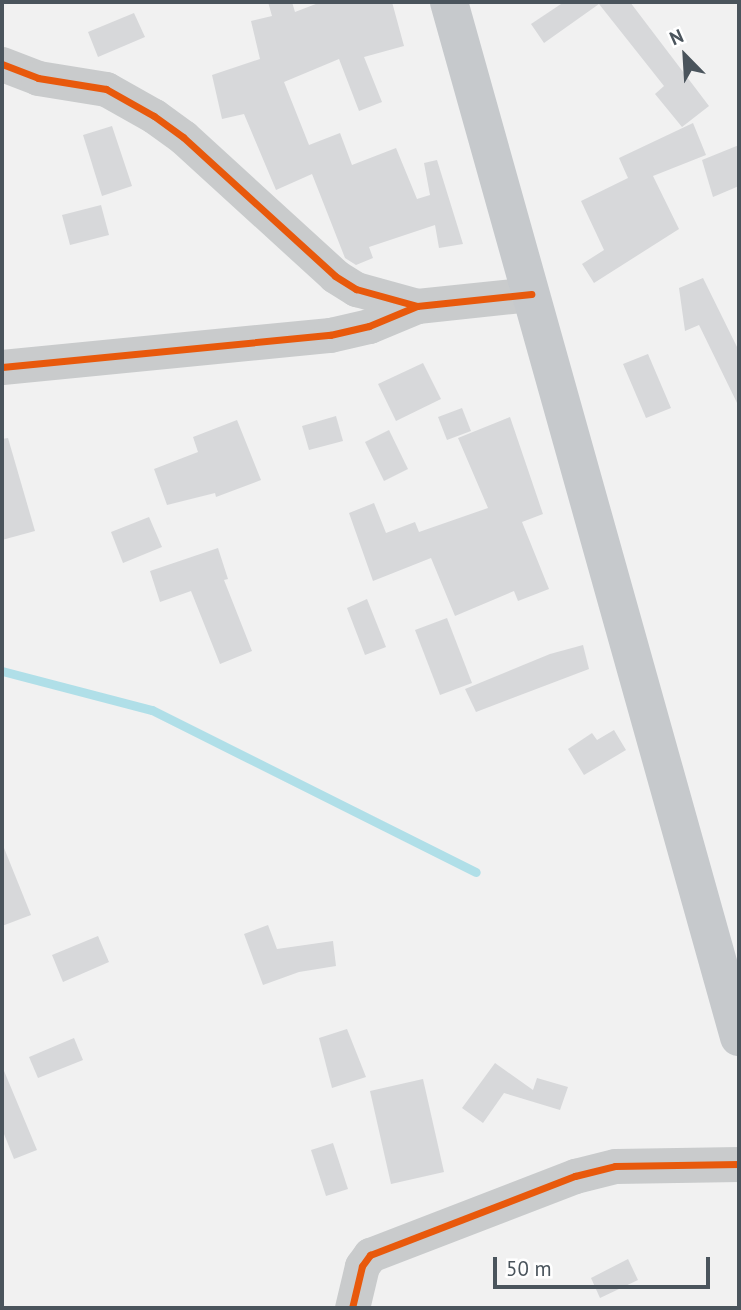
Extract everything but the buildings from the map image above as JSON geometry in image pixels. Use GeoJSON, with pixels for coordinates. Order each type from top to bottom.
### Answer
{"type":"FeatureCollection","features":[{"type":"Feature","properties":{"kind":"main road"},"geometry":{"type":"LineString","coordinates":[[449,2],[739,1037]]}},
{"type":"Feature","properties":{"kind":"street"},"geometry":{"type":"LineString","coordinates":[[2,64],[38,78],[106,89],[155,116],[183,136],[335,276],[368,294],[417,306]]}},
{"type":"Feature","properties":{"kind":"street"},"geometry":{"type":"LineString","coordinates":[[2,367],[330,335],[369,326],[417,306],[531,294]]}},
{"type":"Feature","properties":{"kind":"street"},"geometry":{"type":"LineString","coordinates":[[352,1308],[362,1266],[370,1255],[575,1176],[615,1166],[739,1164]]}},
{"type":"Feature","properties":{"kind":"waterway"},"geometry":{"type":"LineString","coordinates":[[2,671],[152,710],[476,872]]}},
{"type":"Feature","properties":{"kind":"cycle path"},"geometry":{"type":"LineString","coordinates":[[2,64],[38,78],[106,89],[154,116],[183,137],[335,276],[356,289],[417,306],[531,294]]}},
{"type":"Feature","properties":{"kind":"cycle path"},"geometry":{"type":"LineString","coordinates":[[2,367],[330,335],[369,326],[417,306]]}},
{"type":"Feature","properties":{"kind":"cycle path"},"geometry":{"type":"LineString","coordinates":[[352,1308],[362,1266],[370,1255],[575,1176],[615,1166],[739,1164]]}}]}
